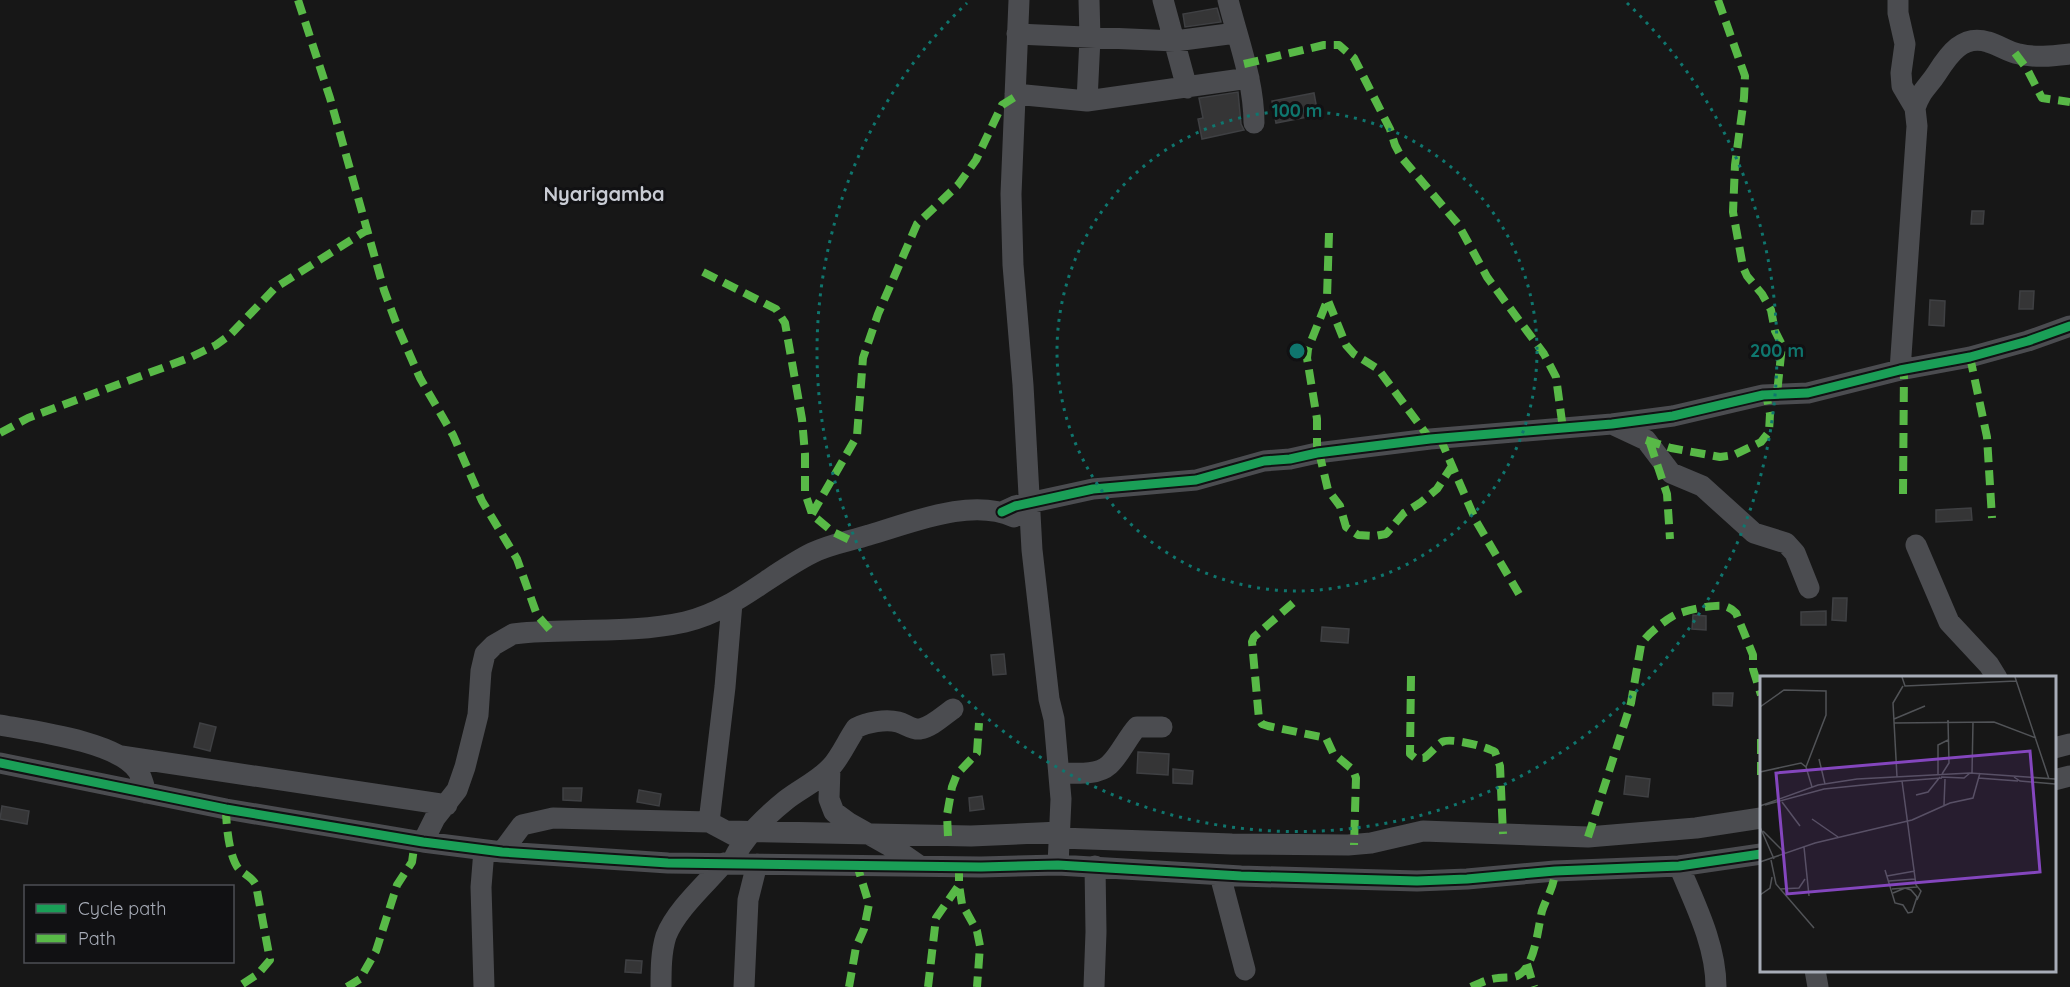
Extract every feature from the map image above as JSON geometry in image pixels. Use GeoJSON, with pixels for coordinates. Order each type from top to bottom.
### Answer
{"type":"FeatureCollection","features":[{"type":"Feature","properties":{"kind":"street"},"geometry":{"type":"LineString","coordinates":[[1019,0],[1011,194],[1013,265],[1032,537],[1041,637],[1049,699],[1054,719],[1061,799],[1059,865]]}},
{"type":"Feature","properties":{"kind":"street"},"geometry":{"type":"LineString","coordinates":[[1087,101],[1089,0]]}},
{"type":"Feature","properties":{"kind":"street"},"geometry":{"type":"LineString","coordinates":[[1163,0],[1187,88]]}},
{"type":"Feature","properties":{"kind":"street"},"geometry":{"type":"LineString","coordinates":[[1228,0],[1250,78],[1254,123]]}},
{"type":"Feature","properties":{"kind":"street"},"geometry":{"type":"LineString","coordinates":[[1898,0],[1898,14],[1905,44],[1901,73],[1902,86],[1915,108]]}},
{"type":"Feature","properties":{"kind":"street"},"geometry":{"type":"LineString","coordinates":[[1017,34],[1175,41],[1236,33]]}},
{"type":"Feature","properties":{"kind":"street"},"geometry":{"type":"LineString","coordinates":[[1900,370],[1916,153],[1915,108],[1921,93],[1950,53],[1969,41],[1989,42],[2031,57],[2070,54]]}},
{"type":"Feature","properties":{"kind":"street"},"geometry":{"type":"LineString","coordinates":[[1015,94],[1087,101],[1250,78]]}},
{"type":"Feature","properties":{"kind":"street"},"geometry":{"type":"LineString","coordinates":[[1002,512],[1030,502],[1093,489],[1196,480],[1264,462],[1317,453],[1430,439],[1673,417],[1763,395],[1808,393],[1900,370],[1970,357],[2065,332]]}},
{"type":"Feature","properties":{"kind":"street"},"geometry":{"type":"LineString","coordinates":[[1612,424],[1646,440],[1671,472],[1702,486],[1754,533],[1786,543],[1795,553],[1809,588]]}},
{"type":"Feature","properties":{"kind":"street"},"geometry":{"type":"LineString","coordinates":[[423,842],[435,818],[457,790],[465,767],[478,715],[481,671],[485,654],[494,645],[513,634],[637,629],[686,622],[714,612],[751,593],[814,552],[917,520],[951,513],[970,510],[1002,512],[1015,517],[1032,537]]}},
{"type":"Feature","properties":{"kind":"street"},"geometry":{"type":"LineString","coordinates":[[1916,545],[1949,622],[1989,665],[1996,676]]}},
{"type":"Feature","properties":{"kind":"street"},"geometry":{"type":"LineString","coordinates":[[661,987],[661,963],[667,935],[678,916],[728,863],[737,849],[733,832],[725,687],[732,603]]}},
{"type":"Feature","properties":{"kind":"street"},"geometry":{"type":"LineString","coordinates":[[733,832],[786,800],[830,768],[853,731],[862,724],[897,721],[913,729],[919,729],[927,727],[953,709]]}},
{"type":"Feature","properties":{"kind":"street"},"geometry":{"type":"LineString","coordinates":[[0,725],[101,746],[121,756],[138,772],[146,793]]}},
{"type":"Feature","properties":{"kind":"street"},"geometry":{"type":"LineString","coordinates":[[1059,773],[1097,771],[1110,764],[1137,727],[1162,728]]}},
{"type":"Feature","properties":{"kind":"street"},"geometry":{"type":"LineString","coordinates":[[2055,748],[2070,744]]}},
{"type":"Feature","properties":{"kind":"street"},"geometry":{"type":"LineString","coordinates":[[121,756],[447,805]]}},
{"type":"Feature","properties":{"kind":"street"},"geometry":{"type":"LineString","coordinates":[[6,765],[226,809],[423,842],[493,851],[668,863],[1059,865],[1220,875],[1417,881],[1576,870],[1679,866],[1760,854]]}},
{"type":"Feature","properties":{"kind":"street"},"geometry":{"type":"LineString","coordinates":[[830,768],[829,799],[834,812],[920,866]]}},
{"type":"Feature","properties":{"kind":"street"},"geometry":{"type":"LineString","coordinates":[[2055,780],[2070,776]]}},
{"type":"Feature","properties":{"kind":"street"},"geometry":{"type":"LineString","coordinates":[[484,987],[481,887],[493,851],[522,825],[553,818],[733,832],[971,836],[1060,835],[1232,844],[1348,845],[1371,843],[1423,831],[1588,837],[1696,828],[1760,818]]}},
{"type":"Feature","properties":{"kind":"street"},"geometry":{"type":"LineString","coordinates":[[744,987],[748,900],[757,864]]}},
{"type":"Feature","properties":{"kind":"street"},"geometry":{"type":"LineString","coordinates":[[1679,866],[1708,943],[1716,987]]}},
{"type":"Feature","properties":{"kind":"street"},"geometry":{"type":"LineString","coordinates":[[1094,987],[1095,867]]}},
{"type":"Feature","properties":{"kind":"street"},"geometry":{"type":"LineString","coordinates":[[1220,875],[1245,970]]}},
{"type":"Feature","properties":{"kind":"street"},"geometry":{"type":"LineString","coordinates":[[1815,972],[1818,987]]}},
{"type":"Feature","properties":{"kind":"building"},"geometry":{"type":"Polygon","coordinates":[[[1217,8],[1221,22],[1185,27],[1183,14],[1217,8]]]}},
{"type":"Feature","properties":{"kind":"building"},"geometry":{"type":"Polygon","coordinates":[[[1238,92],[1241,124],[1244,130],[1202,139],[1198,119],[1203,118],[1199,98],[1238,92]]]}},
{"type":"Feature","properties":{"kind":"building"},"geometry":{"type":"Polygon","coordinates":[[[1314,93],[1318,115],[1276,123],[1272,101],[1314,93]]]}},
{"type":"Feature","properties":{"kind":"building"},"geometry":{"type":"Polygon","coordinates":[[[1972,211],[1984,211],[1983,224],[1971,224],[1972,211]]]}},
{"type":"Feature","properties":{"kind":"building"},"geometry":{"type":"Polygon","coordinates":[[[2020,291],[2034,291],[2033,309],[2019,309],[2020,291]]]}},
{"type":"Feature","properties":{"kind":"building"},"geometry":{"type":"Polygon","coordinates":[[[1930,300],[1945,301],[1944,326],[1929,325],[1930,300]]]}},
{"type":"Feature","properties":{"kind":"building"},"geometry":{"type":"Polygon","coordinates":[[[1971,508],[1972,520],[1936,522],[1936,510],[1971,508]]]}},
{"type":"Feature","properties":{"kind":"building"},"geometry":{"type":"Polygon","coordinates":[[[1833,598],[1847,598],[1846,621],[1832,620],[1833,598]]]}},
{"type":"Feature","properties":{"kind":"building"},"geometry":{"type":"Polygon","coordinates":[[[1826,611],[1826,625],[1801,625],[1801,612],[1826,611]]]}},
{"type":"Feature","properties":{"kind":"building"},"geometry":{"type":"Polygon","coordinates":[[[1693,615],[1706,616],[1706,630],[1692,629],[1693,615]]]}},
{"type":"Feature","properties":{"kind":"building"},"geometry":{"type":"Polygon","coordinates":[[[1322,627],[1349,629],[1348,643],[1321,641],[1322,627]]]}},
{"type":"Feature","properties":{"kind":"building"},"geometry":{"type":"Polygon","coordinates":[[[1004,654],[1006,674],[993,675],[991,655],[1004,654]]]}},
{"type":"Feature","properties":{"kind":"building"},"geometry":{"type":"Polygon","coordinates":[[[1713,693],[1733,693],[1732,706],[1713,705],[1713,693]]]}},
{"type":"Feature","properties":{"kind":"building"},"geometry":{"type":"Polygon","coordinates":[[[200,723],[216,727],[210,751],[194,747],[200,723]]]}},
{"type":"Feature","properties":{"kind":"building"},"geometry":{"type":"Polygon","coordinates":[[[1138,752],[1169,754],[1168,775],[1137,773],[1138,752]]]}},
{"type":"Feature","properties":{"kind":"building"},"geometry":{"type":"Polygon","coordinates":[[[1173,769],[1193,771],[1192,784],[1173,783],[1173,769]]]}},
{"type":"Feature","properties":{"kind":"building"},"geometry":{"type":"Polygon","coordinates":[[[1626,776],[1650,779],[1648,797],[1624,794],[1626,776]]]}},
{"type":"Feature","properties":{"kind":"building"},"geometry":{"type":"Polygon","coordinates":[[[563,788],[582,788],[581,801],[563,800],[563,788]]]}},
{"type":"Feature","properties":{"kind":"building"},"geometry":{"type":"Polygon","coordinates":[[[639,790],[661,794],[659,806],[637,802],[639,790]]]}},
{"type":"Feature","properties":{"kind":"building"},"geometry":{"type":"Polygon","coordinates":[[[982,796],[984,809],[970,811],[969,798],[982,796]]]}},
{"type":"Feature","properties":{"kind":"building"},"geometry":{"type":"Polygon","coordinates":[[[2,806],[29,811],[27,824],[0,819],[2,806]]]}},
{"type":"Feature","properties":{"kind":"building"},"geometry":{"type":"Polygon","coordinates":[[[626,960],[642,961],[641,973],[625,972],[626,960]]]}},
{"type":"Feature","properties":{"kind":"marked path"},"geometry":{"type":"LineString","coordinates":[[298,0],[330,98],[384,290],[398,328],[420,378],[453,435],[482,501],[517,559],[537,615],[550,630]]}},
{"type":"Feature","properties":{"kind":"marked path"},"geometry":{"type":"LineString","coordinates":[[1718,0],[1745,76],[1735,165],[1733,212],[1743,267],[1771,310],[1775,331],[1782,345],[1777,394]]}},
{"type":"Feature","properties":{"kind":"marked path"},"geometry":{"type":"LineString","coordinates":[[1244,64],[1324,45],[1339,45],[1354,58],[1402,158],[1458,224],[1487,277],[1544,354],[1556,377],[1563,429]]}},
{"type":"Feature","properties":{"kind":"marked path"},"geometry":{"type":"LineString","coordinates":[[2015,53],[2027,69],[2042,98],[2070,102]]}},
{"type":"Feature","properties":{"kind":"marked path"},"geometry":{"type":"LineString","coordinates":[[812,514],[857,436],[863,358],[878,314],[917,224],[958,185],[976,160],[1002,105],[1015,97]]}},
{"type":"Feature","properties":{"kind":"marked path"},"geometry":{"type":"LineString","coordinates":[[0,433],[28,418],[189,358],[216,345],[230,335],[275,288],[367,230]]}},
{"type":"Feature","properties":{"kind":"marked path"},"geometry":{"type":"LineString","coordinates":[[1329,233],[1327,298],[1346,345],[1354,354],[1378,369],[1430,439]]}},
{"type":"Feature","properties":{"kind":"marked path"},"geometry":{"type":"LineString","coordinates":[[703,272],[776,309],[785,323],[802,419],[805,493],[812,514],[833,532],[850,540]]}},
{"type":"Feature","properties":{"kind":"marked path"},"geometry":{"type":"LineString","coordinates":[[1317,453],[1317,419],[1307,358],[1308,349],[1327,301]]}},
{"type":"Feature","properties":{"kind":"marked path"},"geometry":{"type":"LineString","coordinates":[[1970,357],[1987,437],[1992,518]]}},
{"type":"Feature","properties":{"kind":"marked path"},"geometry":{"type":"LineString","coordinates":[[1903,494],[1904,369]]}},
{"type":"Feature","properties":{"kind":"marked path"},"geometry":{"type":"LineString","coordinates":[[1646,440],[1671,448],[1720,457],[1734,455],[1761,442],[1769,432],[1770,414],[1766,394]]}},
{"type":"Feature","properties":{"kind":"marked path"},"geometry":{"type":"LineString","coordinates":[[1440,438],[1476,521],[1519,594]]}},
{"type":"Feature","properties":{"kind":"marked path"},"geometry":{"type":"LineString","coordinates":[[1650,443],[1667,494],[1670,539]]}},
{"type":"Feature","properties":{"kind":"marked path"},"geometry":{"type":"LineString","coordinates":[[1319,452],[1328,490],[1340,506],[1346,527],[1358,535],[1386,534],[1404,513],[1437,489],[1452,466]]}},
{"type":"Feature","properties":{"kind":"marked path"},"geometry":{"type":"LineString","coordinates":[[1293,603],[1254,637],[1252,642],[1259,719],[1262,724],[1268,726],[1326,738],[1333,753],[1353,770],[1356,778],[1354,845]]}},
{"type":"Feature","properties":{"kind":"marked path"},"geometry":{"type":"LineString","coordinates":[[1588,837],[1631,703],[1641,645],[1646,637],[1660,625],[1677,614],[1698,608],[1726,606],[1732,610],[1736,613],[1753,655],[1753,669],[1760,692]]}},
{"type":"Feature","properties":{"kind":"marked path"},"geometry":{"type":"LineString","coordinates":[[1411,676],[1410,754],[1415,758],[1424,758],[1446,741],[1469,743],[1495,752],[1500,766],[1503,834]]}},
{"type":"Feature","properties":{"kind":"marked path"},"geometry":{"type":"LineString","coordinates":[[948,836],[947,815],[952,787],[957,774],[977,753],[979,723]]}},
{"type":"Feature","properties":{"kind":"marked path"},"geometry":{"type":"LineString","coordinates":[[226,809],[227,831],[233,857],[239,869],[256,885],[270,960],[258,974],[238,987]]}},
{"type":"Feature","properties":{"kind":"marked path"},"geometry":{"type":"LineString","coordinates":[[347,987],[360,979],[376,951],[397,885],[412,862],[415,841]]}},
{"type":"Feature","properties":{"kind":"marked path"},"geometry":{"type":"LineString","coordinates":[[849,987],[856,947],[864,929],[869,904],[857,865]]}},
{"type":"Feature","properties":{"kind":"marked path"},"geometry":{"type":"LineString","coordinates":[[959,866],[962,904],[977,931],[980,946],[977,987]]}},
{"type":"Feature","properties":{"kind":"marked path"},"geometry":{"type":"LineString","coordinates":[[1471,987],[1491,979],[1515,977],[1523,972],[1532,956],[1542,911],[1552,887],[1555,871]]}},
{"type":"Feature","properties":{"kind":"marked path"},"geometry":{"type":"LineString","coordinates":[[928,987],[936,918],[959,885]]}},
{"type":"Feature","properties":{"kind":"marked path"},"geometry":{"type":"LineString","coordinates":[[1527,964],[1534,987]]}},
{"type":"Feature","properties":{"kind":"cycle path"},"geometry":{"type":"LineString","coordinates":[[1002,512],[1015,506],[1093,489],[1196,480],[1264,461],[1290,459],[1317,453],[1430,439],[1612,424],[1673,416],[1763,395],[1808,393],[1900,370],[1970,357],[2028,341],[2070,326]]}},
{"type":"Feature","properties":{"kind":"cycle path"},"geometry":{"type":"LineString","coordinates":[[0,763],[226,809],[423,842],[502,852],[668,863],[981,867],[1058,865],[1241,876],[1417,881],[1555,871],[1679,866],[1760,854]]}},
{"type":"Feature","properties":{"kind":"district","name":"Nyarigamba"},"geometry":{"type":"Point","coordinates":[604,194]}}]}
